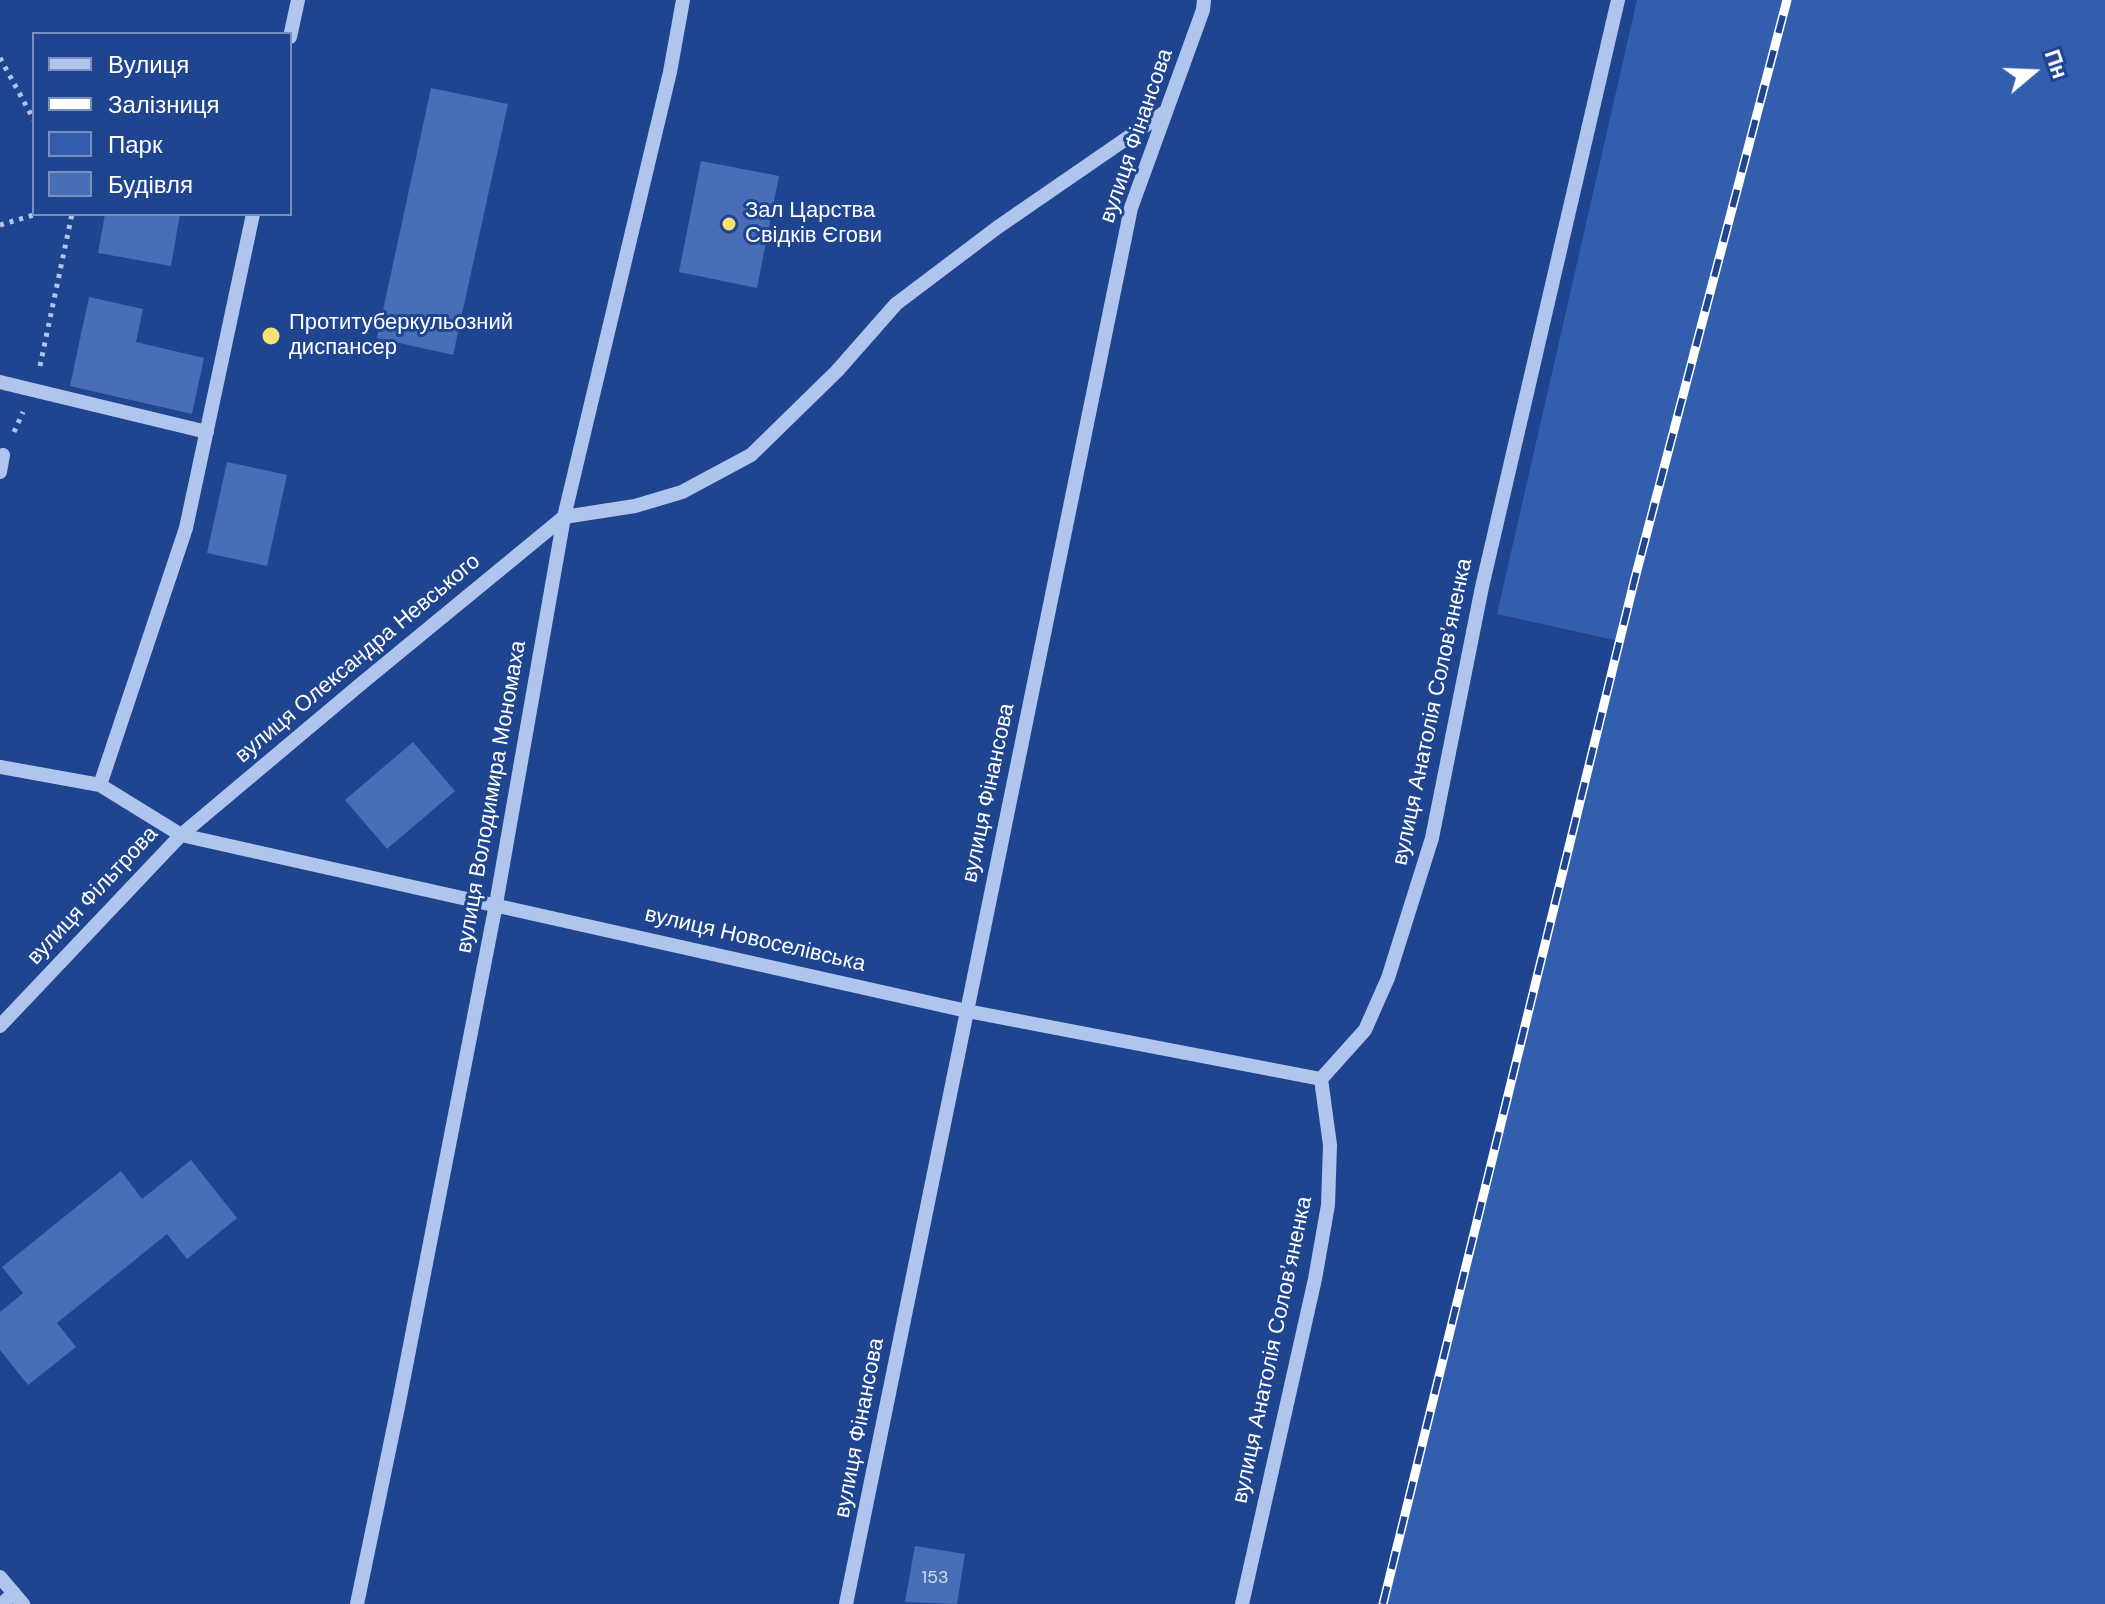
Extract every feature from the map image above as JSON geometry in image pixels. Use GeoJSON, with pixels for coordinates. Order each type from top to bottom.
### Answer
{"type":"FeatureCollection","features":[{"type":"Feature","properties":{"kind":"street"},"geometry":{"type":"LineString","coordinates":[[291,32],[298,0]]}},
{"type":"Feature","properties":{"kind":"street","name":"вулиця Володимира Мономаха"},"geometry":{"type":"LineString","coordinates":[[357,1604],[496,904],[564,517],[670,72],[683,0]]}},
{"type":"Feature","properties":{"kind":"street","name":"вулиця Фінансова"},"geometry":{"type":"LineString","coordinates":[[846,1604],[1131,208],[1204,0]]}},
{"type":"Feature","properties":{"kind":"street","name":"вулиця Анатолія Соловʼяненка"},"geometry":{"type":"LineString","coordinates":[[1242,1604],[1315,1279],[1328,1205],[1330,1145],[1321,1079],[1365,1030],[1388,978],[1432,838],[1482,587],[1618,0]]}},
{"type":"Feature","properties":{"kind":"street"},"geometry":{"type":"LineString","coordinates":[[564,517],[635,506],[682,492],[751,455],[837,371],[896,304],[998,227],[1166,112]]}},
{"type":"Feature","properties":{"kind":"street"},"geometry":{"type":"LineString","coordinates":[[100,785],[186,528],[253,216]]}},
{"type":"Feature","properties":{"kind":"street"},"geometry":{"type":"LineString","coordinates":[[0,382],[207,432]]}},
{"type":"Feature","properties":{"kind":"street"},"geometry":{"type":"LineString","coordinates":[[0,472],[3,455]]}},
{"type":"Feature","properties":{"kind":"street","name":"вулиця Олександра Невського"},"geometry":{"type":"LineString","coordinates":[[181,835],[564,517]]}},
{"type":"Feature","properties":{"kind":"street","name":"вулиця Фільтрова"},"geometry":{"type":"LineString","coordinates":[[0,767],[100,785],[181,835],[0,1026]]}},
{"type":"Feature","properties":{"kind":"street","name":"вулиця Новоселівська"},"geometry":{"type":"LineString","coordinates":[[181,835],[967,1011],[1321,1079]]}},
{"type":"Feature","properties":{"kind":"street"},"geometry":{"type":"LineString","coordinates":[[0,1577],[19,1598],[2,1604]]}},
{"type":"Feature","properties":{"kind":"path"},"geometry":{"type":"LineString","coordinates":[[0,58],[32,116]]}},
{"type":"Feature","properties":{"kind":"path"},"geometry":{"type":"LineString","coordinates":[[0,225],[32,215]]}},
{"type":"Feature","properties":{"kind":"path"},"geometry":{"type":"LineString","coordinates":[[3,455],[33,390],[72,216]]}},
{"type":"Feature","properties":{"kind":"green space"},"geometry":{"type":"Polygon","coordinates":[[[1637,0],[2105,0],[2105,1604],[1383,1604],[1619,641],[1497,614],[1637,0]]]}},
{"type":"Feature","properties":{"kind":"building"},"geometry":{"type":"Polygon","coordinates":[[[431,88],[508,104],[453,355],[377,338],[431,88]]]}},
{"type":"Feature","properties":{"kind":"building","name":"Зал Царства Свідків Єгови"},"geometry":{"type":"Polygon","coordinates":[[[701,161],[779,176],[757,288],[679,272],[701,161]]]}},
{"type":"Feature","properties":{"kind":"building"},"geometry":{"type":"Polygon","coordinates":[[[105,216],[180,216],[171,266],[98,253],[105,216]]]}},
{"type":"Feature","properties":{"kind":"building"},"geometry":{"type":"Polygon","coordinates":[[[89,297],[143,309],[136,342],[204,358],[192,414],[70,386],[89,297]]]}},
{"type":"Feature","properties":{"kind":"building"},"geometry":{"type":"Polygon","coordinates":[[[227,462],[287,475],[267,566],[207,553],[227,462]]]}},
{"type":"Feature","properties":{"kind":"building"},"geometry":{"type":"Polygon","coordinates":[[[413,742],[455,791],[387,849],[345,800],[413,742]]]}},
{"type":"Feature","properties":{"kind":"building"},"geometry":{"type":"Polygon","coordinates":[[[191,1160],[237,1218],[187,1259],[167,1234],[57,1323],[76,1347],[28,1385],[0,1350],[0,1312],[23,1293],[2,1267],[121,1171],[142,1199],[191,1160]]]}},
{"type":"Feature","properties":{"kind":"building"},"geometry":{"type":"Polygon","coordinates":[[[915,1546],[965,1554],[957,1604],[905,1602],[915,1546]]]}},
{"type":"Feature","properties":{"kind":"railway"},"geometry":{"type":"LineString","coordinates":[[1383,1604],[1635,578],[1787,0]]}},
{"type":"Feature","properties":{"kind":"place","name":"Зал Царства Свідків Єгови"},"geometry":{"type":"Point","coordinates":[729,224]}},
{"type":"Feature","properties":{"kind":"place","name":"Протитуберкульозний диспансер"},"geometry":{"type":"Point","coordinates":[271,336]}}]}
